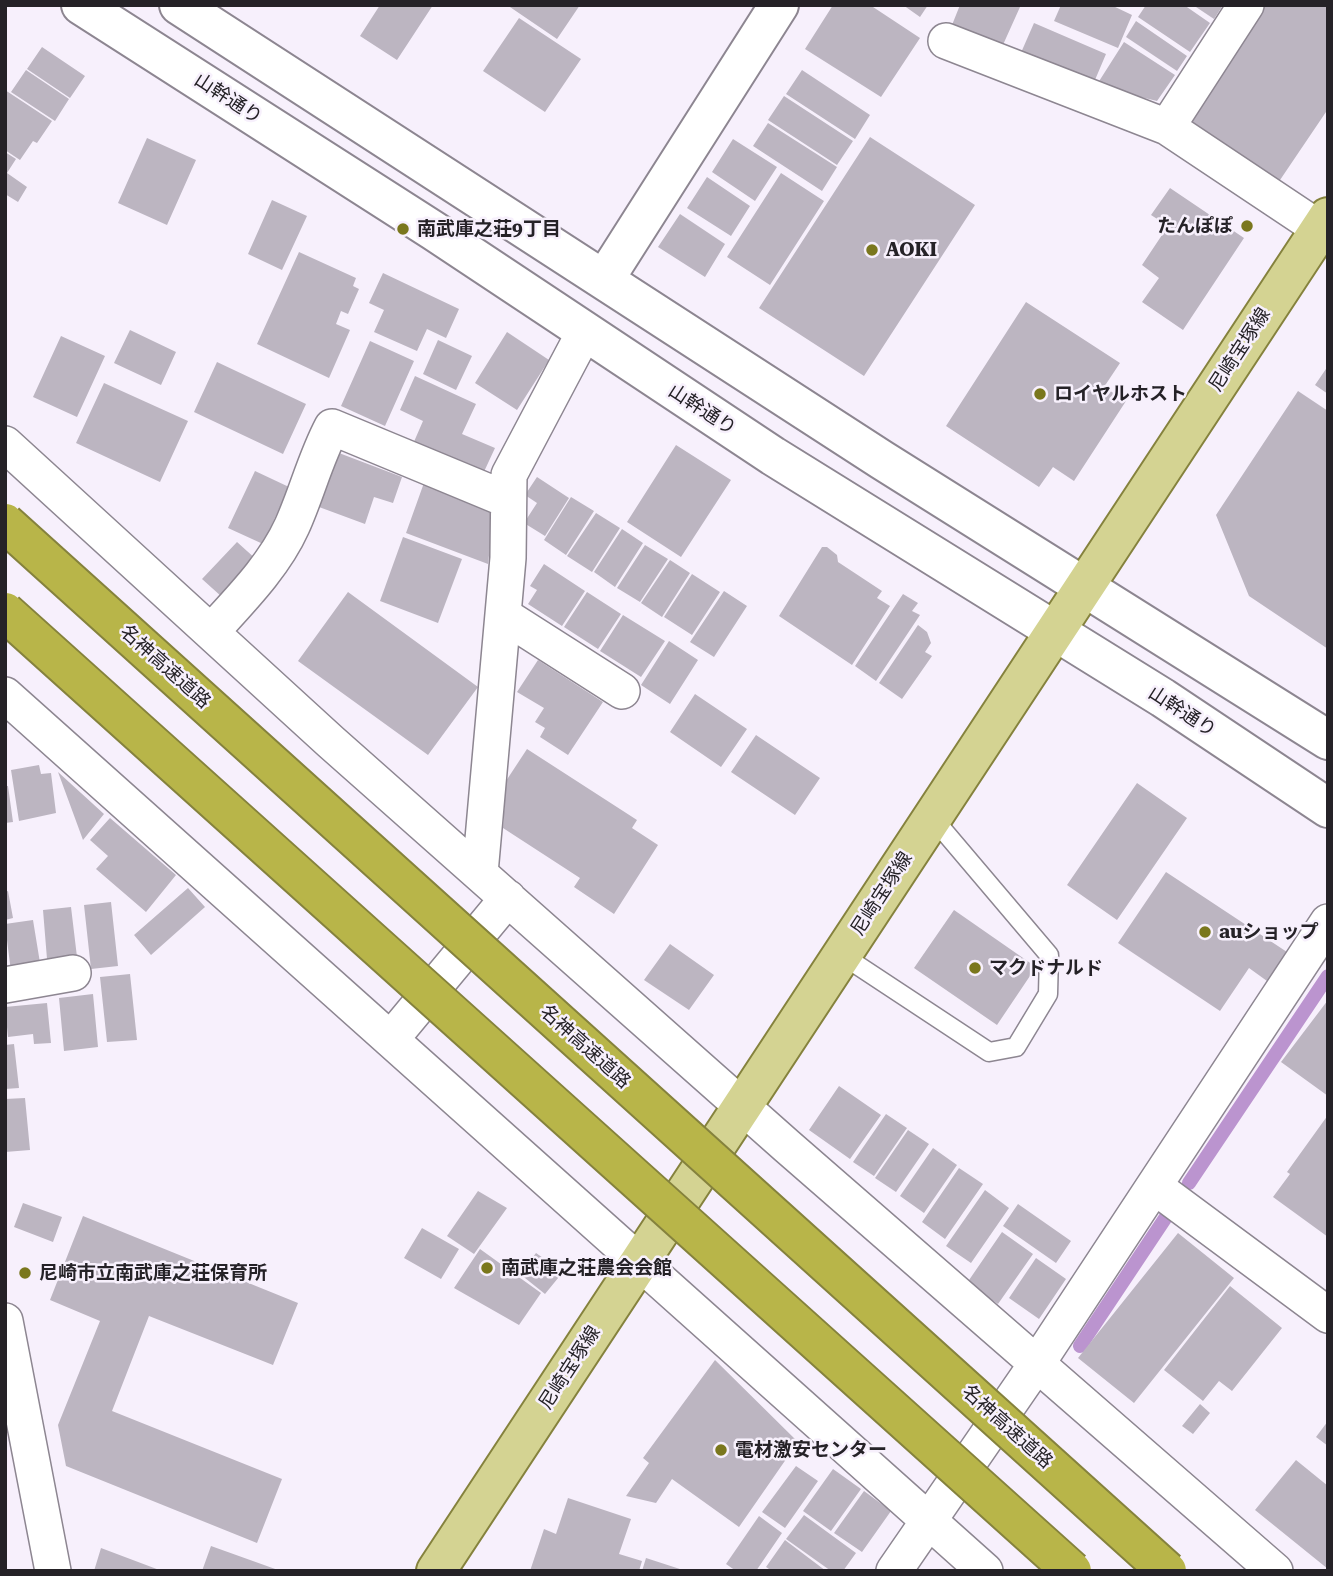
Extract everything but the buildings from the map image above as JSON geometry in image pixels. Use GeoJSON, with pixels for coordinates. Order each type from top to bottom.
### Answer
{"type":"FeatureCollection","features":[{"type":"Feature","properties":{"kind":"highway","name":"名神高速道路"},"geometry":{"type":"LineString","coordinates":[[5,523],[1167,1571]]}},
{"type":"Feature","properties":{"kind":"highway"},"geometry":{"type":"LineString","coordinates":[[5,612],[1072,1571]]}},
{"type":"Feature","properties":{"kind":"main road","name":"尼崎宝塚線"},"geometry":{"type":"LineString","coordinates":[[436,1571],[1324,223]]}},
{"type":"Feature","properties":{"kind":"street","name":"山幹通り"},"geometry":{"type":"LineString","coordinates":[[80,5],[433,231],[772,456],[1163,698],[1328,808]]}},
{"type":"Feature","properties":{"kind":"street"},"geometry":{"type":"LineString","coordinates":[[179,5],[882,460],[1328,740]]}},
{"type":"Feature","properties":{"kind":"street"},"geometry":{"type":"LineString","coordinates":[[604,281],[779,5]]}},
{"type":"Feature","properties":{"kind":"street"},"geometry":{"type":"LineString","coordinates":[[1167,127],[1246,5]]}},
{"type":"Feature","properties":{"kind":"street"},"geometry":{"type":"LineString","coordinates":[[946,41],[1167,127],[1324,223]]}},
{"type":"Feature","properties":{"kind":"street"},"geometry":{"type":"LineString","coordinates":[[480,873],[503,615],[509,475],[584,333]]}},
{"type":"Feature","properties":{"kind":"street"},"geometry":{"type":"LineString","coordinates":[[211,632],[257,580],[292,527],[316,459],[332,427],[509,500]]}},
{"type":"Feature","properties":{"kind":"street"},"geometry":{"type":"LineString","coordinates":[[5,444],[508,898],[1275,1571]]}},
{"type":"Feature","properties":{"kind":"street"},"geometry":{"type":"LineString","coordinates":[[503,615],[622,691]]}},
{"type":"Feature","properties":{"kind":"street"},"geometry":{"type":"LineString","coordinates":[[5,695],[985,1571]]}},
{"type":"Feature","properties":{"kind":"street"},"geometry":{"type":"LineString","coordinates":[[391,1039],[508,898]]}},
{"type":"Feature","properties":{"kind":"street"},"geometry":{"type":"LineString","coordinates":[[894,1571],[1038,1362],[1328,922]]}},
{"type":"Feature","properties":{"kind":"street"},"geometry":{"type":"LineString","coordinates":[[5,985],[73,973]]}},
{"type":"Feature","properties":{"kind":"street"},"geometry":{"type":"LineString","coordinates":[[1154,1186],[1328,1315]]}},
{"type":"Feature","properties":{"kind":"street"},"geometry":{"type":"LineString","coordinates":[[5,1321],[53,1571]]}},
{"type":"Feature","properties":{"kind":"lane"},"geometry":{"type":"LineString","coordinates":[[842,955],[989,1052],[1017,1047],[1048,994],[1049,955],[932,817]]}},
{"type":"Feature","properties":{"kind":"waterway"},"geometry":{"type":"LineString","coordinates":[[1189,1183],[1328,976]]}},
{"type":"Feature","properties":{"kind":"waterway"},"geometry":{"type":"LineString","coordinates":[[1080,1346],[1166,1217]]}},
{"type":"Feature","properties":{"kind":"place","name":"たんぽぽ"},"geometry":{"type":"Point","coordinates":[1247,226]}},
{"type":"Feature","properties":{"kind":"place","name":"南武庫之荘9丁目"},"geometry":{"type":"Point","coordinates":[403,229]}},
{"type":"Feature","properties":{"kind":"place","name":"AOKI"},"geometry":{"type":"Point","coordinates":[872,250]}},
{"type":"Feature","properties":{"kind":"place","name":"ロイヤルホスト"},"geometry":{"type":"Point","coordinates":[1040,394]}},
{"type":"Feature","properties":{"kind":"place","name":"auショップ"},"geometry":{"type":"Point","coordinates":[1205,932]}},
{"type":"Feature","properties":{"kind":"place","name":"マクドナルド"},"geometry":{"type":"Point","coordinates":[975,968]}},
{"type":"Feature","properties":{"kind":"place","name":"南武庫之荘農会会館"},"geometry":{"type":"Point","coordinates":[487,1268]}},
{"type":"Feature","properties":{"kind":"place","name":"尼崎市立南武庫之荘保育所"},"geometry":{"type":"Point","coordinates":[25,1273]}},
{"type":"Feature","properties":{"kind":"place","name":"電材激安センター"},"geometry":{"type":"Point","coordinates":[721,1450]}}]}
